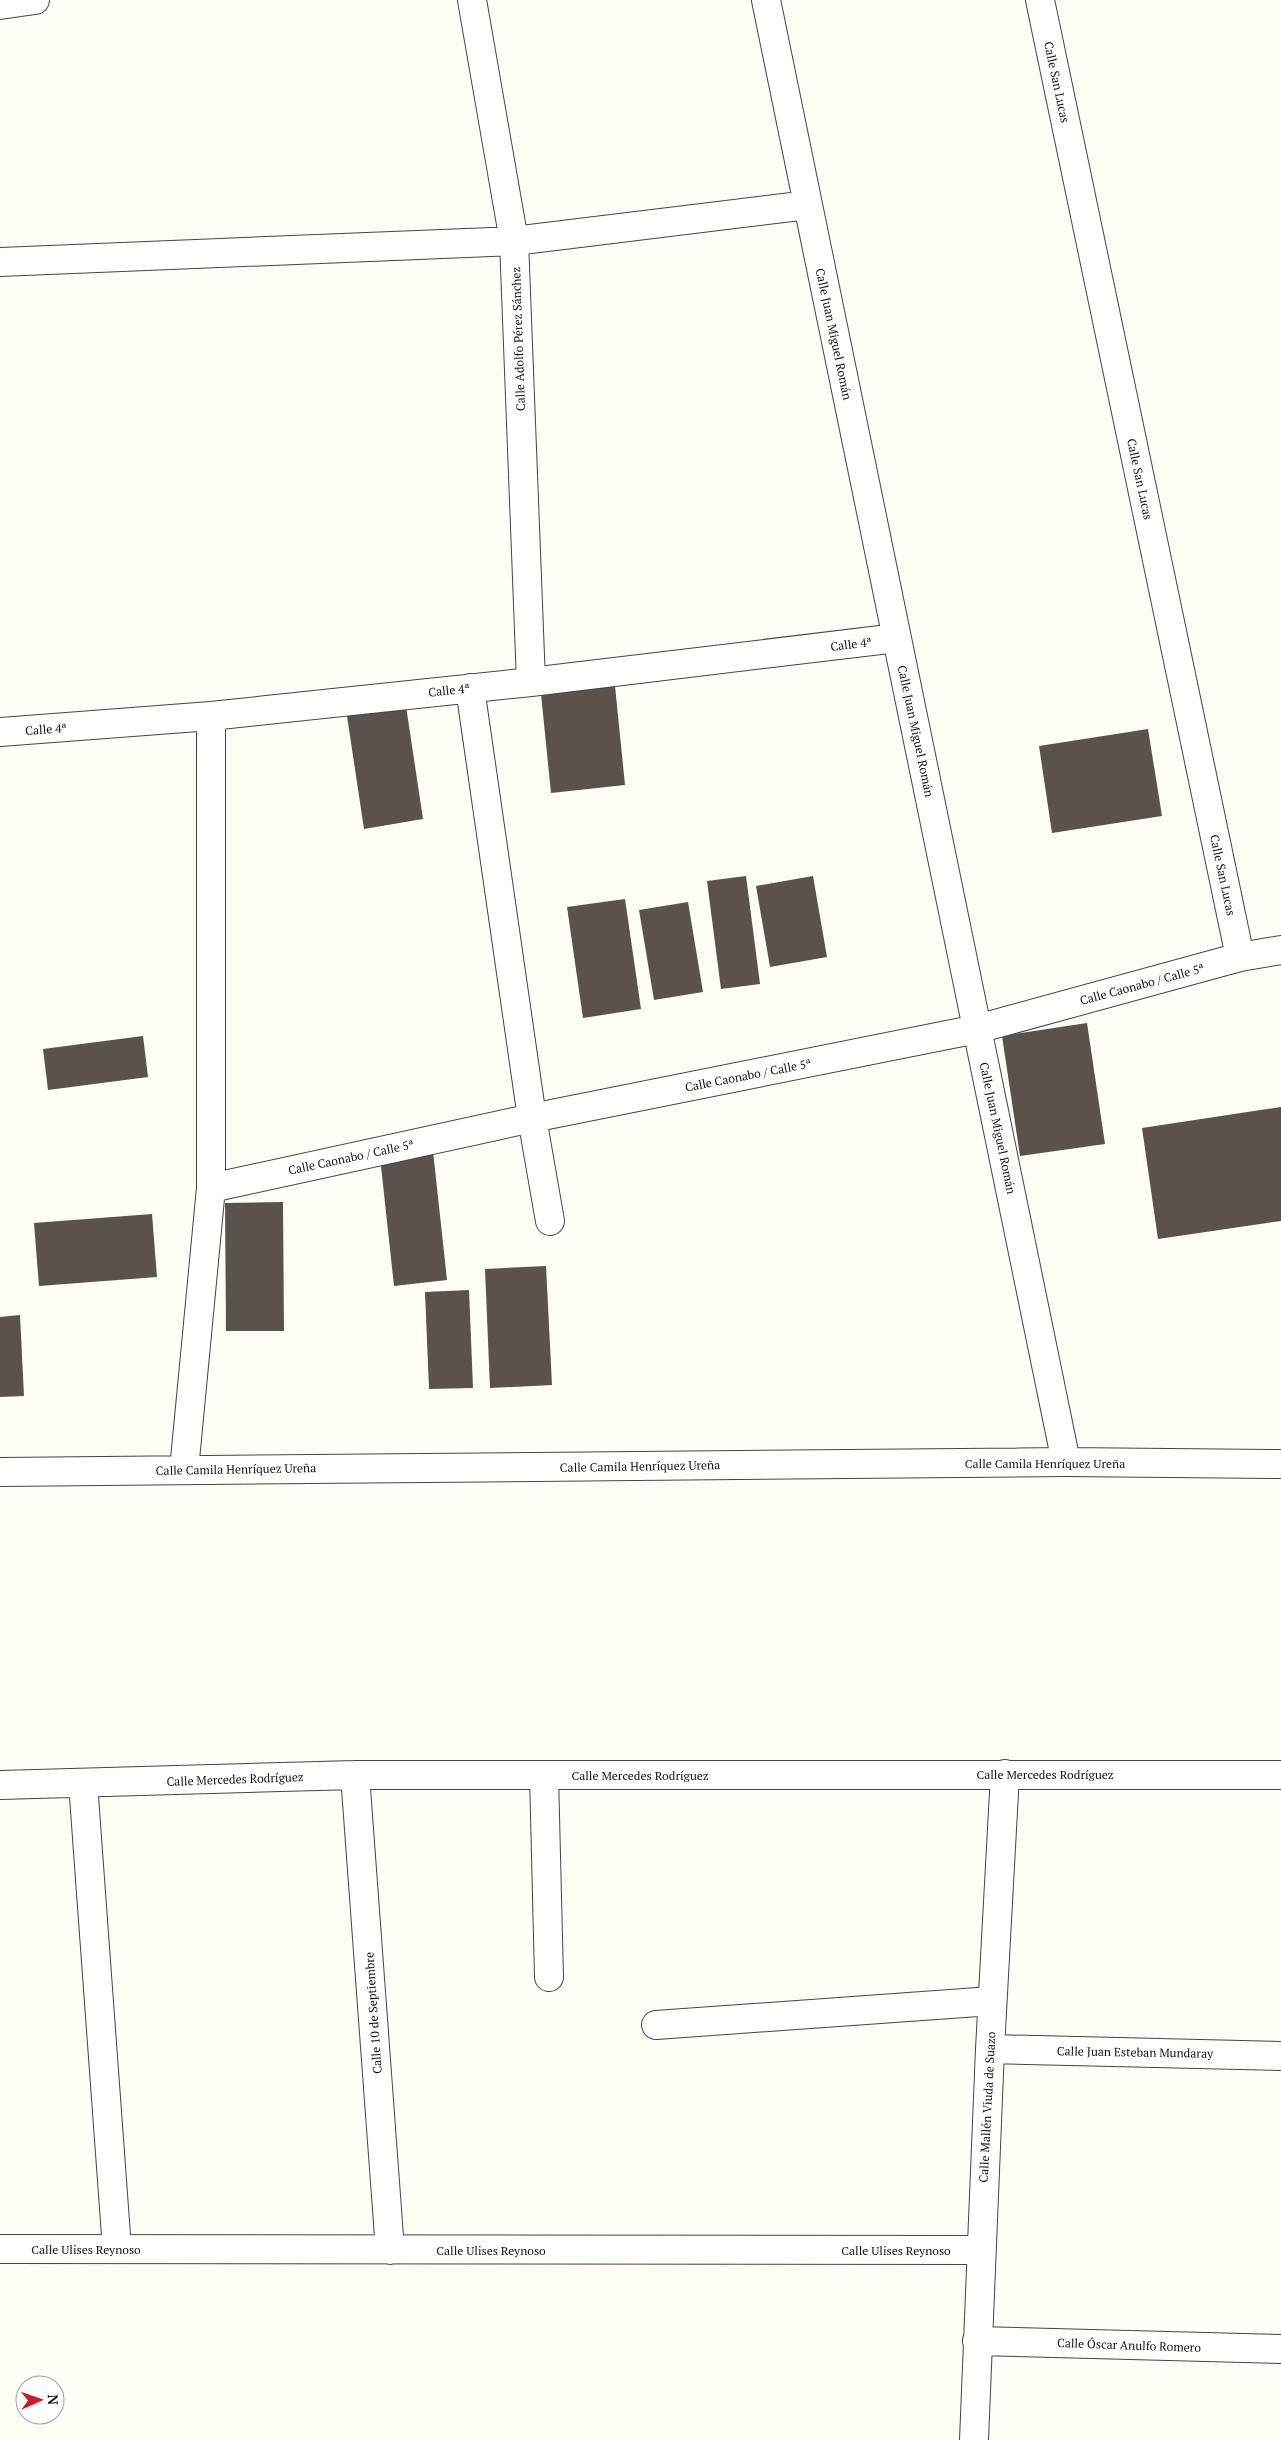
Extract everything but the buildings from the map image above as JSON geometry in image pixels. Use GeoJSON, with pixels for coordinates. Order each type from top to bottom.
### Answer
{"type":"FeatureCollection","features":[{"type":"Feature","properties":{"kind":"street"},"geometry":{"type":"LineString","coordinates":[[0,5],[36,0]]}},
{"type":"Feature","properties":{"kind":"street","name":"Calle Adolfo Pérez Sánchez"},"geometry":{"type":"LineString","coordinates":[[472,0],[514,241],[531,682]]}},
{"type":"Feature","properties":{"kind":"street","name":"Calle Juan Miguel Román"},"geometry":{"type":"LineString","coordinates":[[766,0],[1066,1462]]}},
{"type":"Feature","properties":{"kind":"street","name":"Calle San Lucas"},"geometry":{"type":"LineString","coordinates":[[1040,0],[1240,957]]}},
{"type":"Feature","properties":{"kind":"street"},"geometry":{"type":"LineString","coordinates":[[0,262],[514,241],[808,204]]}},
{"type":"Feature","properties":{"kind":"street","name":"Calle 4ª"},"geometry":{"type":"LineString","coordinates":[[0,732],[211,716],[531,682],[897,638]]}},
{"type":"Feature","properties":{"kind":"street"},"geometry":{"type":"LineString","coordinates":[[470,688],[532,1118],[550,1220]]}},
{"type":"Feature","properties":{"kind":"street"},"geometry":{"type":"LineString","coordinates":[[184,1470],[211,1188],[211,716]]}},
{"type":"Feature","properties":{"kind":"street","name":"Calle Caonabo / Calle 5ª"},"geometry":{"type":"LineString","coordinates":[[211,1188],[532,1118],[978,1029],[1240,957],[1281,950]]}},
{"type":"Feature","properties":{"kind":"street","name":"Calle Camila Henríquez Ureña"},"geometry":{"type":"LineString","coordinates":[[0,1472],[1066,1462],[1281,1464]]}},
{"type":"Feature","properties":{"kind":"street","name":"Calle Mallén Viuda de Suazo"},"geometry":{"type":"LineString","coordinates":[[974,2440],[992,2000],[1005,1774]]}},
{"type":"Feature","properties":{"kind":"street","name":"Calle Mercedes Rodríguez"},"geometry":{"type":"LineString","coordinates":[[0,1785],[355,1775],[1281,1775]]}},
{"type":"Feature","properties":{"kind":"street","name":"Calle 10 de Septiembre"},"geometry":{"type":"LineString","coordinates":[[355,1775],[390,2250]]}},
{"type":"Feature","properties":{"kind":"street"},"geometry":{"type":"LineString","coordinates":[[544,1775],[549,1977]]}},
{"type":"Feature","properties":{"kind":"street"},"geometry":{"type":"LineString","coordinates":[[83,1783],[117,2249]]}},
{"type":"Feature","properties":{"kind":"street"},"geometry":{"type":"LineString","coordinates":[[656,2025],[992,2000]]}},
{"type":"Feature","properties":{"kind":"street","name":"Calle Juan Esteban Mundaray"},"geometry":{"type":"LineString","coordinates":[[990,2049],[1281,2056]]}},
{"type":"Feature","properties":{"kind":"street","name":"Calle Ulises Reynoso"},"geometry":{"type":"LineString","coordinates":[[0,2249],[981,2250]]}},
{"type":"Feature","properties":{"kind":"street","name":"Calle Óscar Anulfo Romero"},"geometry":{"type":"LineString","coordinates":[[977,2341],[1281,2349]]}}]}
